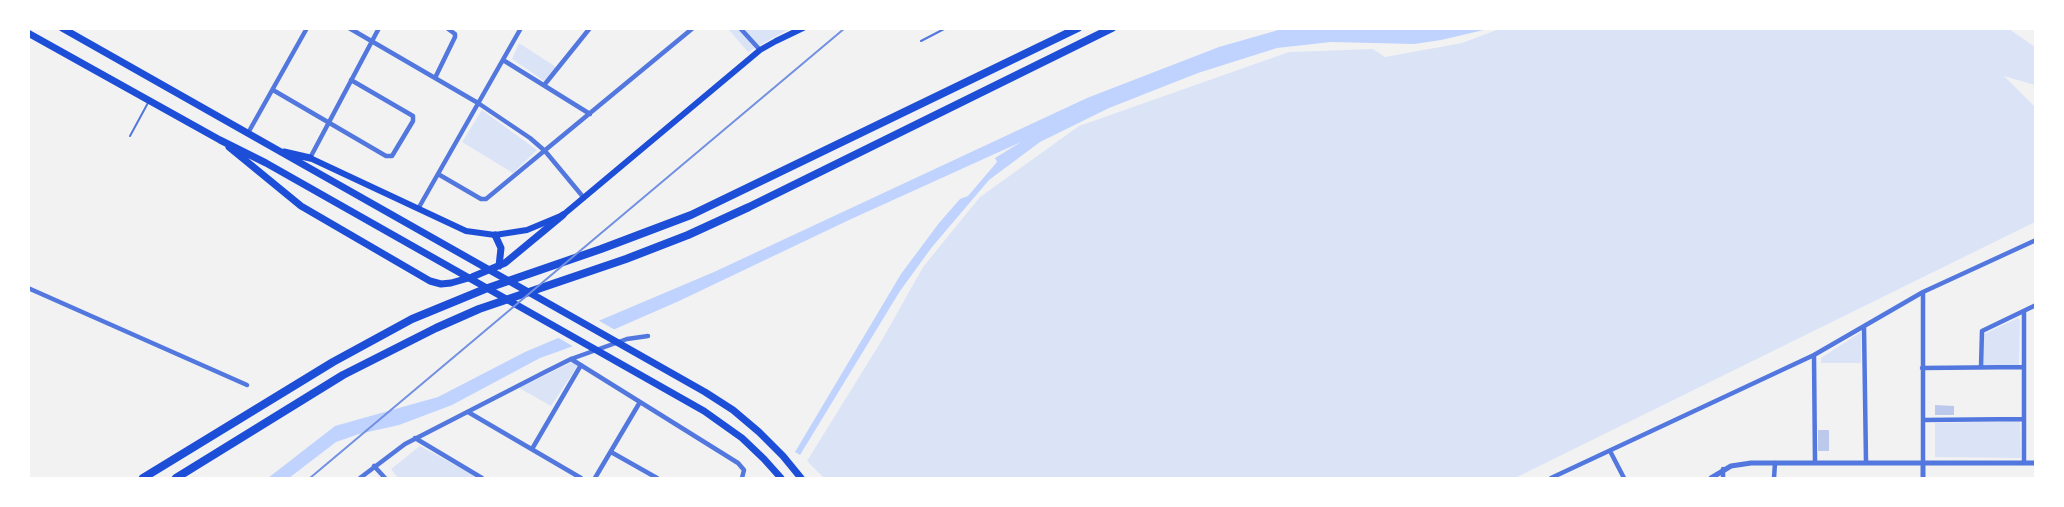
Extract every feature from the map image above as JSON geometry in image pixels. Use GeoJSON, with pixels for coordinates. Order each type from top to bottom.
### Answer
{"type":"FeatureCollection","features":[{"type":"Feature","properties":{"kind":"highway"},"geometry":{"type":"LineString","coordinates":[[143,478],[333,362],[412,319],[484,289],[619,243],[691,215],[1078,28]]}},
{"type":"Feature","properties":{"kind":"highway"},"geometry":{"type":"LineString","coordinates":[[176,478],[343,375],[436,328],[489,306],[626,259],[698,230],[1112,28]]}},
{"type":"Feature","properties":{"kind":"main road"},"geometry":{"type":"LineString","coordinates":[[62,28],[705,392],[733,410],[772,443],[801,478]]}},
{"type":"Feature","properties":{"kind":"main road"},"geometry":{"type":"LineString","coordinates":[[220,140],[301,206],[430,280],[441,284],[451,283],[499,266],[516,256],[760,50],[803,28]]}},
{"type":"Feature","properties":{"kind":"main road"},"geometry":{"type":"LineString","coordinates":[[28,33],[452,267],[724,423],[753,448],[781,478]]}},
{"type":"Feature","properties":{"kind":"main road"},"geometry":{"type":"LineString","coordinates":[[278,152],[309,158],[466,231],[495,235],[527,230],[564,215]]}},
{"type":"Feature","properties":{"kind":"main road"},"geometry":{"type":"LineString","coordinates":[[495,235],[501,248],[499,266]]}},
{"type":"Feature","properties":{"kind":"street"},"geometry":{"type":"LineString","coordinates":[[248,134],[307,28]]}},
{"type":"Feature","properties":{"kind":"street"},"geometry":{"type":"LineString","coordinates":[[349,28],[478,103],[531,138],[545,151],[584,198]]}},
{"type":"Feature","properties":{"kind":"street"},"geometry":{"type":"LineString","coordinates":[[309,158],[379,28]]}},
{"type":"Feature","properties":{"kind":"street"},"geometry":{"type":"LineString","coordinates":[[435,78],[456,38],[455,34],[447,28]]}},
{"type":"Feature","properties":{"kind":"street"},"geometry":{"type":"LineString","coordinates":[[418,208],[521,28]]}},
{"type":"Feature","properties":{"kind":"street"},"geometry":{"type":"LineString","coordinates":[[545,84],[590,28]]}},
{"type":"Feature","properties":{"kind":"street"},"geometry":{"type":"LineString","coordinates":[[438,174],[485,200],[693,28]]}},
{"type":"Feature","properties":{"kind":"street"},"geometry":{"type":"LineString","coordinates":[[740,28],[760,50]]}},
{"type":"Feature","properties":{"kind":"street"},"geometry":{"type":"LineString","coordinates":[[503,60],[590,114]]}},
{"type":"Feature","properties":{"kind":"street"},"geometry":{"type":"LineString","coordinates":[[273,90],[390,157],[413,116],[351,80]]}},
{"type":"Feature","properties":{"kind":"street"},"geometry":{"type":"LineString","coordinates":[[1551,478],[1563,476],[1610,451],[1814,355],[1923,292],[2036,240]]}},
{"type":"Feature","properties":{"kind":"street"},"geometry":{"type":"LineString","coordinates":[[28,288],[247,385]]}},
{"type":"Feature","properties":{"kind":"street"},"geometry":{"type":"LineString","coordinates":[[1923,292],[1923,478]]}},
{"type":"Feature","properties":{"kind":"street"},"geometry":{"type":"LineString","coordinates":[[1981,367],[1982,331],[2036,305]]}},
{"type":"Feature","properties":{"kind":"street"},"geometry":{"type":"LineString","coordinates":[[2024,311],[2025,462]]}},
{"type":"Feature","properties":{"kind":"street"},"geometry":{"type":"LineString","coordinates":[[1864,327],[1866,462]]}},
{"type":"Feature","properties":{"kind":"street"},"geometry":{"type":"LineString","coordinates":[[360,478],[396,449],[415,438],[572,359],[627,339],[648,336]]}},
{"type":"Feature","properties":{"kind":"street"},"geometry":{"type":"LineString","coordinates":[[1814,355],[1815,462]]}},
{"type":"Feature","properties":{"kind":"street"},"geometry":{"type":"LineString","coordinates":[[572,359],[738,464],[744,470],[742,478]]}},
{"type":"Feature","properties":{"kind":"street"},"geometry":{"type":"LineString","coordinates":[[532,449],[581,365]]}},
{"type":"Feature","properties":{"kind":"street"},"geometry":{"type":"LineString","coordinates":[[1922,368],[2024,367]]}},
{"type":"Feature","properties":{"kind":"street"},"geometry":{"type":"LineString","coordinates":[[595,478],[640,402]]}},
{"type":"Feature","properties":{"kind":"street"},"geometry":{"type":"LineString","coordinates":[[468,412],[581,478]]}},
{"type":"Feature","properties":{"kind":"street"},"geometry":{"type":"LineString","coordinates":[[1923,420],[2025,419]]}},
{"type":"Feature","properties":{"kind":"street"},"geometry":{"type":"LineString","coordinates":[[415,438],[480,478]]}},
{"type":"Feature","properties":{"kind":"street"},"geometry":{"type":"LineString","coordinates":[[1610,451],[1623,478]]}},
{"type":"Feature","properties":{"kind":"street"},"geometry":{"type":"LineString","coordinates":[[611,452],[657,478]]}},
{"type":"Feature","properties":{"kind":"street"},"geometry":{"type":"LineString","coordinates":[[1774,478],[1775,462]]}},
{"type":"Feature","properties":{"kind":"street"},"geometry":{"type":"LineString","coordinates":[[1711,478],[1723,469],[1751,463],[2036,463]]}},
{"type":"Feature","properties":{"kind":"street"},"geometry":{"type":"LineString","coordinates":[[374,466],[384,478]]}},
{"type":"Feature","properties":{"kind":"street"},"geometry":{"type":"LineString","coordinates":[[1723,469],[1723,478]]}},
{"type":"Feature","properties":{"kind":"lane"},"geometry":{"type":"LineString","coordinates":[[921,41],[946,28]]}},
{"type":"Feature","properties":{"kind":"lane"},"geometry":{"type":"LineString","coordinates":[[130,136],[148,101]]}},
{"type":"Feature","properties":{"kind":"shaded area"},"geometry":{"type":"Polygon","coordinates":[[[1502,28],[2009,29],[2035,47],[2035,85],[2004,76],[2035,107],[2035,222],[1515,478],[824,478],[807,461],[882,340],[923,267],[980,197],[1079,126],[1289,52],[1373,49],[1385,57],[1462,43],[1502,28]]]}},
{"type":"Feature","properties":{"kind":"shaded area"},"geometry":{"type":"Polygon","coordinates":[[[728,29],[789,29],[748,52],[728,29]]]}},
{"type":"Feature","properties":{"kind":"shaded area"},"geometry":{"type":"Polygon","coordinates":[[[519,43],[556,67],[544,81],[512,59],[519,43]]]}},
{"type":"Feature","properties":{"kind":"shaded area"},"geometry":{"type":"Polygon","coordinates":[[[482,110],[537,150],[513,173],[462,142],[482,110]]]}},
{"type":"Feature","properties":{"kind":"shaded area"},"geometry":{"type":"Polygon","coordinates":[[[2018,318],[2020,320],[2019,365],[1982,365],[1984,334],[2018,318]]]}},
{"type":"Feature","properties":{"kind":"shaded area"},"geometry":{"type":"Polygon","coordinates":[[[1861,332],[1861,363],[1821,363],[1821,358],[1861,332]]]}},
{"type":"Feature","properties":{"kind":"shaded area"},"geometry":{"type":"Polygon","coordinates":[[[572,362],[578,365],[551,406],[519,388],[572,362]]]}},
{"type":"Feature","properties":{"kind":"shaded area"},"geometry":{"type":"Polygon","coordinates":[[[2020,421],[2021,458],[1935,457],[1935,423],[2020,421]]]}},
{"type":"Feature","properties":{"kind":"shaded area"},"geometry":{"type":"Polygon","coordinates":[[[420,446],[479,478],[398,478],[391,469],[420,446]]]}},
{"type":"Feature","properties":{"kind":"water"},"geometry":{"type":"Polygon","coordinates":[[[1282,29],[1488,29],[1414,44],[1331,42],[1277,48],[1198,73],[1109,108],[1040,142],[989,180],[932,247],[900,291],[800,455],[795,452],[901,274],[939,223],[960,199],[968,196],[997,162],[995,158],[1021,142],[679,301],[590,340],[540,358],[452,405],[399,425],[336,442],[289,478],[268,478],[335,426],[438,397],[525,352],[714,272],[1087,98],[1219,47],[1282,29]]]}},
{"type":"Feature","properties":{"kind":"pier"},"geometry":{"type":"Polygon","coordinates":[[[596,319],[617,331],[576,348],[555,336],[596,319]]]}},
{"type":"Feature","properties":{"kind":"building"},"geometry":{"type":"Polygon","coordinates":[[[1935,405],[1954,406],[1954,415],[1935,415],[1935,405]]]}},
{"type":"Feature","properties":{"kind":"building"},"geometry":{"type":"Polygon","coordinates":[[[1818,430],[1829,430],[1829,451],[1818,451],[1818,430]]]}},
{"type":"Feature","properties":{"kind":"railway"},"geometry":{"type":"LineString","coordinates":[[310,478],[845,28]]}}]}
